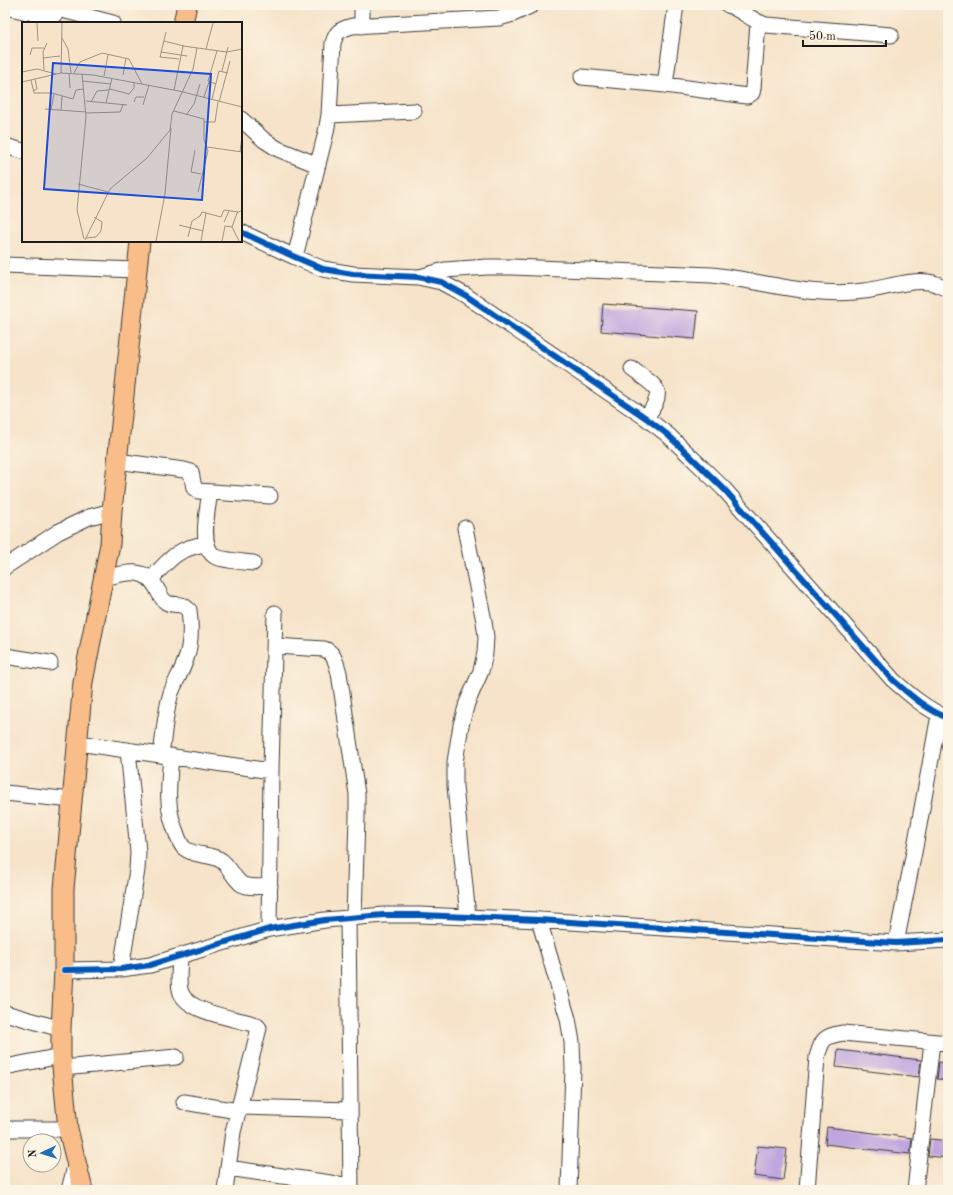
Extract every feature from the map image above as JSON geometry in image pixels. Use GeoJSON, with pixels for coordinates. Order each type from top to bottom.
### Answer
{"type":"FeatureCollection","features":[{"type":"Feature","properties":{"kind":"main road"},"geometry":{"type":"LineString","coordinates":[[183,22],[187,5]]}},
{"type":"Feature","properties":{"kind":"main road"},"geometry":{"type":"LineString","coordinates":[[83,1190],[68,1129],[62,1062],[61,1029],[64,970],[64,889],[83,682],[110,544],[112,511],[140,242]]}},
{"type":"Feature","properties":{"kind":"street"},"geometry":{"type":"LineString","coordinates":[[362,5],[362,26]]}},
{"type":"Feature","properties":{"kind":"street"},"geometry":{"type":"LineString","coordinates":[[295,258],[325,139],[329,115],[334,43],[336,35],[341,29],[352,26],[499,18],[513,14],[532,5]]}},
{"type":"Feature","properties":{"kind":"street"},"geometry":{"type":"LineString","coordinates":[[665,85],[676,5]]}},
{"type":"Feature","properties":{"kind":"street"},"geometry":{"type":"LineString","coordinates":[[728,5],[745,13],[758,23],[891,35]]}},
{"type":"Feature","properties":{"kind":"street"},"geometry":{"type":"LineString","coordinates":[[5,7],[51,17],[55,15],[58,7],[110,22]]}},
{"type":"Feature","properties":{"kind":"street"},"geometry":{"type":"LineString","coordinates":[[582,77],[665,85],[748,96],[752,93],[753,88],[758,23]]}},
{"type":"Feature","properties":{"kind":"street"},"geometry":{"type":"LineString","coordinates":[[329,115],[414,111]]}},
{"type":"Feature","properties":{"kind":"street"},"geometry":{"type":"LineString","coordinates":[[242,120],[264,140],[278,149],[318,166]]}},
{"type":"Feature","properties":{"kind":"street"},"geometry":{"type":"LineString","coordinates":[[5,146],[22,151]]}},
{"type":"Feature","properties":{"kind":"street"},"geometry":{"type":"LineString","coordinates":[[242,232],[295,258],[323,269],[353,274],[418,277],[441,282],[465,295],[646,418],[678,445],[724,489],[893,680],[914,698],[944,716],[915,847],[896,943]]}},
{"type":"Feature","properties":{"kind":"street"},"geometry":{"type":"LineString","coordinates":[[5,265],[136,270]]}},
{"type":"Feature","properties":{"kind":"street"},"geometry":{"type":"LineString","coordinates":[[418,277],[445,270],[472,267],[512,267],[712,275],[740,278],[778,287],[813,292],[838,293],[864,291],[911,282],[927,282],[948,289]]}},
{"type":"Feature","properties":{"kind":"street"},"geometry":{"type":"LineString","coordinates":[[632,369],[654,385],[658,391],[655,405],[646,418]]}},
{"type":"Feature","properties":{"kind":"street"},"geometry":{"type":"LineString","coordinates":[[117,461],[191,472],[194,488],[198,491],[270,496]]}},
{"type":"Feature","properties":{"kind":"street"},"geometry":{"type":"LineString","coordinates":[[210,492],[205,534],[209,552],[216,557],[253,563]]}},
{"type":"Feature","properties":{"kind":"street"},"geometry":{"type":"LineString","coordinates":[[5,567],[58,532],[90,517],[112,511]]}},
{"type":"Feature","properties":{"kind":"street"},"geometry":{"type":"LineString","coordinates":[[465,528],[486,636],[486,653],[481,671],[467,703],[461,725],[455,762],[455,786],[468,917]]}},
{"type":"Feature","properties":{"kind":"street"},"geometry":{"type":"LineString","coordinates":[[151,579],[169,560],[184,549],[206,544]]}},
{"type":"Feature","properties":{"kind":"street"},"geometry":{"type":"LineString","coordinates":[[103,578],[133,572],[143,574],[151,579],[160,595],[166,602],[184,606],[189,610],[189,642],[186,658],[170,700],[166,755],[169,784],[169,810],[172,821],[184,848],[191,852],[222,861],[239,882],[245,886],[270,886]]}},
{"type":"Feature","properties":{"kind":"street"},"geometry":{"type":"LineString","coordinates":[[269,929],[275,613]]}},
{"type":"Feature","properties":{"kind":"street"},"geometry":{"type":"LineString","coordinates":[[228,1168],[351,1188],[351,918],[357,794],[339,673],[332,654],[328,650],[324,649],[275,646]]}},
{"type":"Feature","properties":{"kind":"street"},"geometry":{"type":"LineString","coordinates":[[5,656],[50,663]]}},
{"type":"Feature","properties":{"kind":"street"},"geometry":{"type":"LineString","coordinates":[[78,743],[271,771]]}},
{"type":"Feature","properties":{"kind":"street"},"geometry":{"type":"LineString","coordinates":[[120,969],[137,870],[138,853],[128,750]]}},
{"type":"Feature","properties":{"kind":"street"},"geometry":{"type":"LineString","coordinates":[[5,793],[72,800]]}},
{"type":"Feature","properties":{"kind":"street"},"geometry":{"type":"LineString","coordinates":[[64,970],[120,969],[150,964],[269,929],[384,915],[539,920],[896,943],[948,940]]}},
{"type":"Feature","properties":{"kind":"street"},"geometry":{"type":"LineString","coordinates":[[539,920],[568,1019],[572,1042],[573,1068],[569,1190]]}},
{"type":"Feature","properties":{"kind":"street"},"geometry":{"type":"LineString","coordinates":[[180,956],[179,985],[182,994],[191,1004],[201,1010],[250,1023],[259,1028],[233,1132],[225,1190]]}},
{"type":"Feature","properties":{"kind":"street"},"geometry":{"type":"LineString","coordinates":[[5,1013],[61,1029]]}},
{"type":"Feature","properties":{"kind":"street"},"geometry":{"type":"LineString","coordinates":[[808,1190],[817,1058],[821,1044],[830,1035],[843,1033],[948,1043]]}},
{"type":"Feature","properties":{"kind":"street"},"geometry":{"type":"LineString","coordinates":[[915,1190],[932,1042]]}},
{"type":"Feature","properties":{"kind":"street"},"geometry":{"type":"LineString","coordinates":[[5,1067],[62,1062],[176,1057]]}},
{"type":"Feature","properties":{"kind":"street"},"geometry":{"type":"LineString","coordinates":[[184,1102],[238,1109],[350,1110]]}},
{"type":"Feature","properties":{"kind":"street"},"geometry":{"type":"LineString","coordinates":[[5,1129],[68,1129]]}},
{"type":"Feature","properties":{"kind":"street"},"geometry":{"type":"LineString","coordinates":[[69,1190],[76,1163]]}},
{"type":"Feature","properties":{"kind":"building"},"geometry":{"type":"Polygon","coordinates":[[[603,304],[698,311],[695,339],[601,331],[603,304]]]}},
{"type":"Feature","properties":{"kind":"building"},"geometry":{"type":"Polygon","coordinates":[[[838,1050],[921,1060],[919,1077],[836,1067],[838,1050]]]}},
{"type":"Feature","properties":{"kind":"building"},"geometry":{"type":"Polygon","coordinates":[[[939,1062],[948,1063],[948,1080],[937,1079],[939,1062]]]}},
{"type":"Feature","properties":{"kind":"building"},"geometry":{"type":"Polygon","coordinates":[[[827,1127],[912,1138],[910,1154],[825,1144],[827,1127]]]}},
{"type":"Feature","properties":{"kind":"building"},"geometry":{"type":"Polygon","coordinates":[[[930,1139],[948,1141],[948,1158],[928,1156],[930,1139]]]}},
{"type":"Feature","properties":{"kind":"building"},"geometry":{"type":"Polygon","coordinates":[[[758,1146],[787,1149],[783,1180],[754,1176],[758,1146]]]}},
{"type":"Feature","properties":{"kind":"cycle path"},"geometry":{"type":"LineString","coordinates":[[242,232],[323,269],[353,274],[418,277],[441,282],[465,295],[646,418],[668,435],[724,489],[893,680],[912,697],[940,715],[948,718]]}},
{"type":"Feature","properties":{"kind":"cycle path"},"geometry":{"type":"LineString","coordinates":[[64,970],[121,969],[150,965],[269,929],[325,920],[384,915],[539,920],[896,943],[948,940]]}}]}
